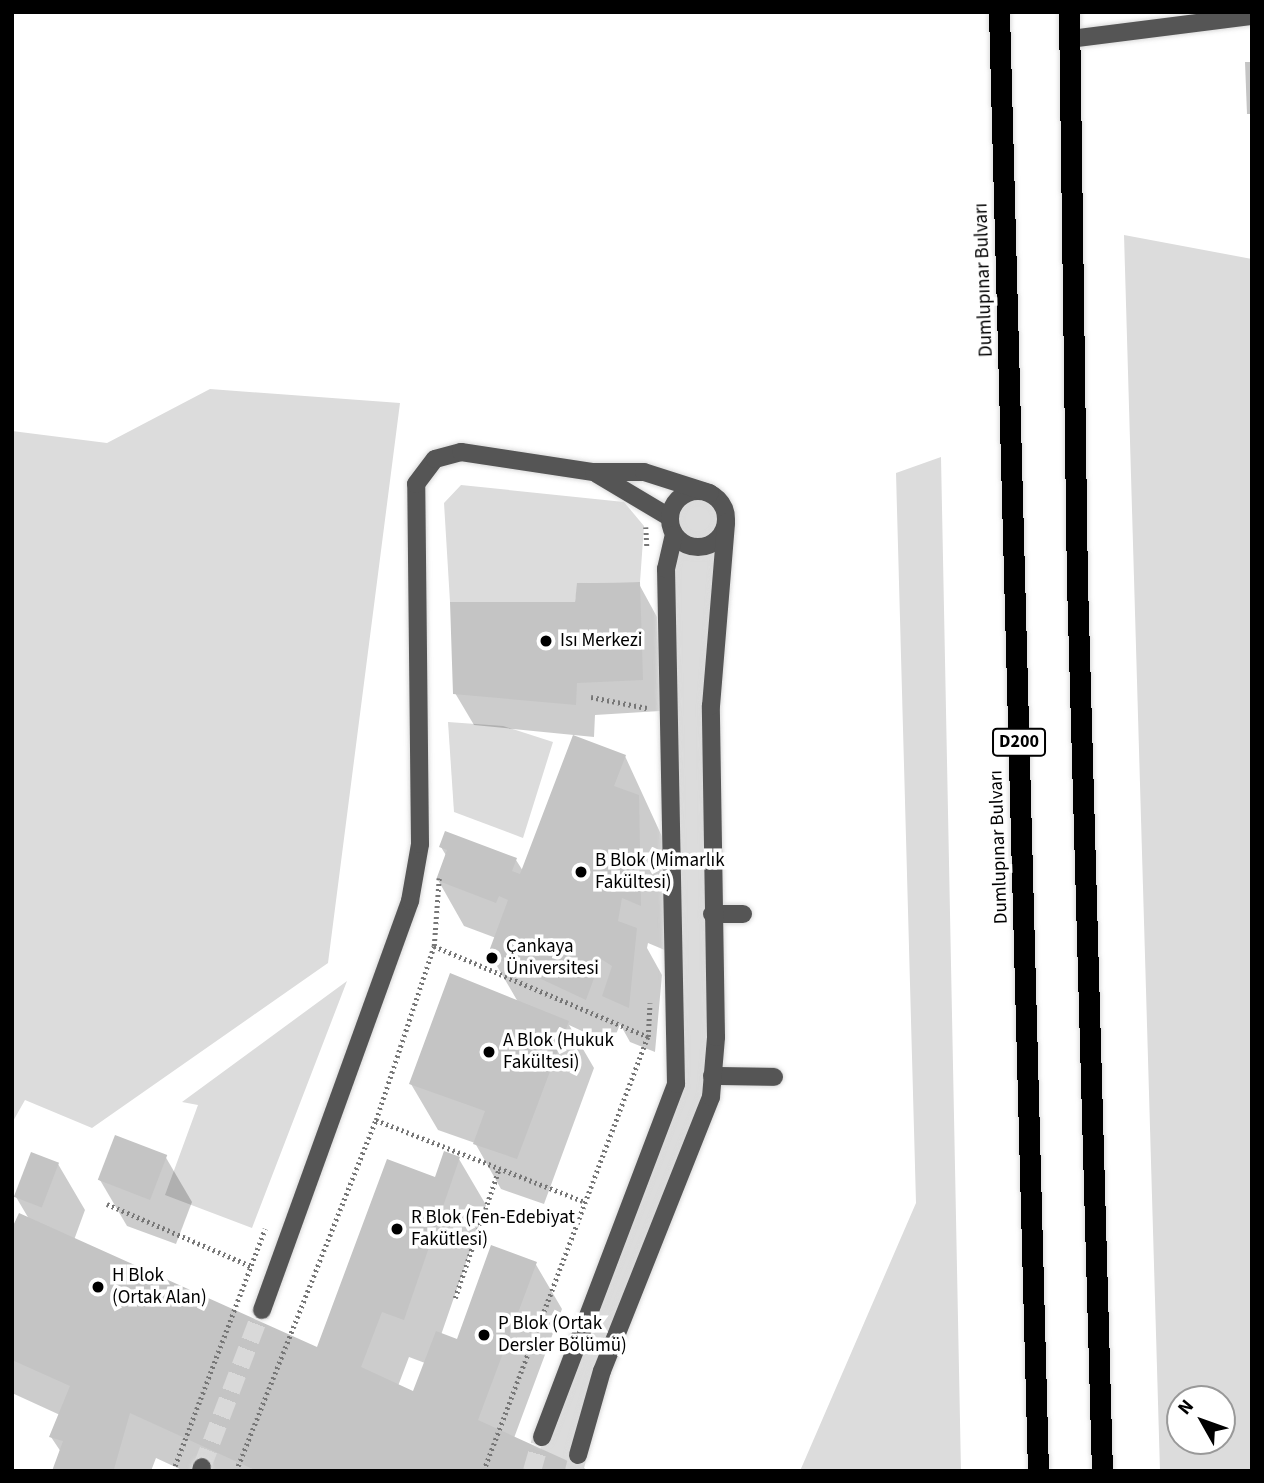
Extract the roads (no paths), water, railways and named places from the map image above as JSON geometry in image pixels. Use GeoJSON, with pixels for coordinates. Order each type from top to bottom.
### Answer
{"type":"FeatureCollection","features":[{"type":"Feature","properties":{"kind":"highway","name":"Dumlupınar Bulvarı"},"geometry":{"type":"LineString","coordinates":[[999,12],[1038,1471]]}},
{"type":"Feature","properties":{"kind":"highway"},"geometry":{"type":"LineString","coordinates":[[1069,12],[1077,582],[1102,1471]]}},
{"type":"Feature","properties":{"kind":"street"},"geometry":{"type":"LineString","coordinates":[[1070,39],[1252,16]]}},
{"type":"Feature","properties":{"kind":"street"},"geometry":{"type":"LineString","coordinates":[[262,1310],[410,901],[420,844],[416,484],[435,458],[461,452],[594,472],[644,472],[710,493],[723,505],[726,523],[712,706],[711,1097],[578,1455]]}},
{"type":"Feature","properties":{"kind":"street"},"geometry":{"type":"LineString","coordinates":[[542,1437],[676,1084],[666,569],[674,536],[669,517],[594,472]]}},
{"type":"Feature","properties":{"kind":"street"},"geometry":{"type":"LineString","coordinates":[[669,517],[684,494],[710,493]]}},
{"type":"Feature","properties":{"kind":"street"},"geometry":{"type":"LineString","coordinates":[[674,536],[689,547],[709,545],[726,523]]}},
{"type":"Feature","properties":{"kind":"street"},"geometry":{"type":"LineString","coordinates":[[712,914],[743,914]]}},
{"type":"Feature","properties":{"kind":"street"},"geometry":{"type":"LineString","coordinates":[[712,1076],[774,1077]]}},
{"type":"Feature","properties":{"kind":"tunnel"},"geometry":{"type":"LineString","coordinates":[[202,1467],[262,1310]]}},
{"type":"Feature","properties":{"kind":"tunnel"},"geometry":{"type":"LineString","coordinates":[[532,1471],[542,1437]]}},
{"type":"Feature","properties":{"kind":"tunnel"},"geometry":{"type":"LineString","coordinates":[[574,1471],[578,1455]]}},
{"type":"Feature","properties":{"kind":"place","name":"Isı Merkezi"},"geometry":{"type":"Point","coordinates":[546,641]}},
{"type":"Feature","properties":{"kind":"place","name":"B Blok (Mimarlık Fakültesi)"},"geometry":{"type":"Point","coordinates":[581,872]}},
{"type":"Feature","properties":{"kind":"place","name":"Çankaya Üniversitesi"},"geometry":{"type":"Point","coordinates":[492,958]}},
{"type":"Feature","properties":{"kind":"place","name":"A Blok (Hukuk Fakültesi)"},"geometry":{"type":"Point","coordinates":[489,1052]}},
{"type":"Feature","properties":{"kind":"place","name":"R Blok (Fen-Edebiyat Fakütlesi)"},"geometry":{"type":"Point","coordinates":[397,1229]}},
{"type":"Feature","properties":{"kind":"place","name":"H Blok (Ortak Alan)"},"geometry":{"type":"Point","coordinates":[98,1287]}},
{"type":"Feature","properties":{"kind":"place","name":"P Blok (Ortak Dersler Bölümü)"},"geometry":{"type":"Point","coordinates":[484,1335]}}]}
